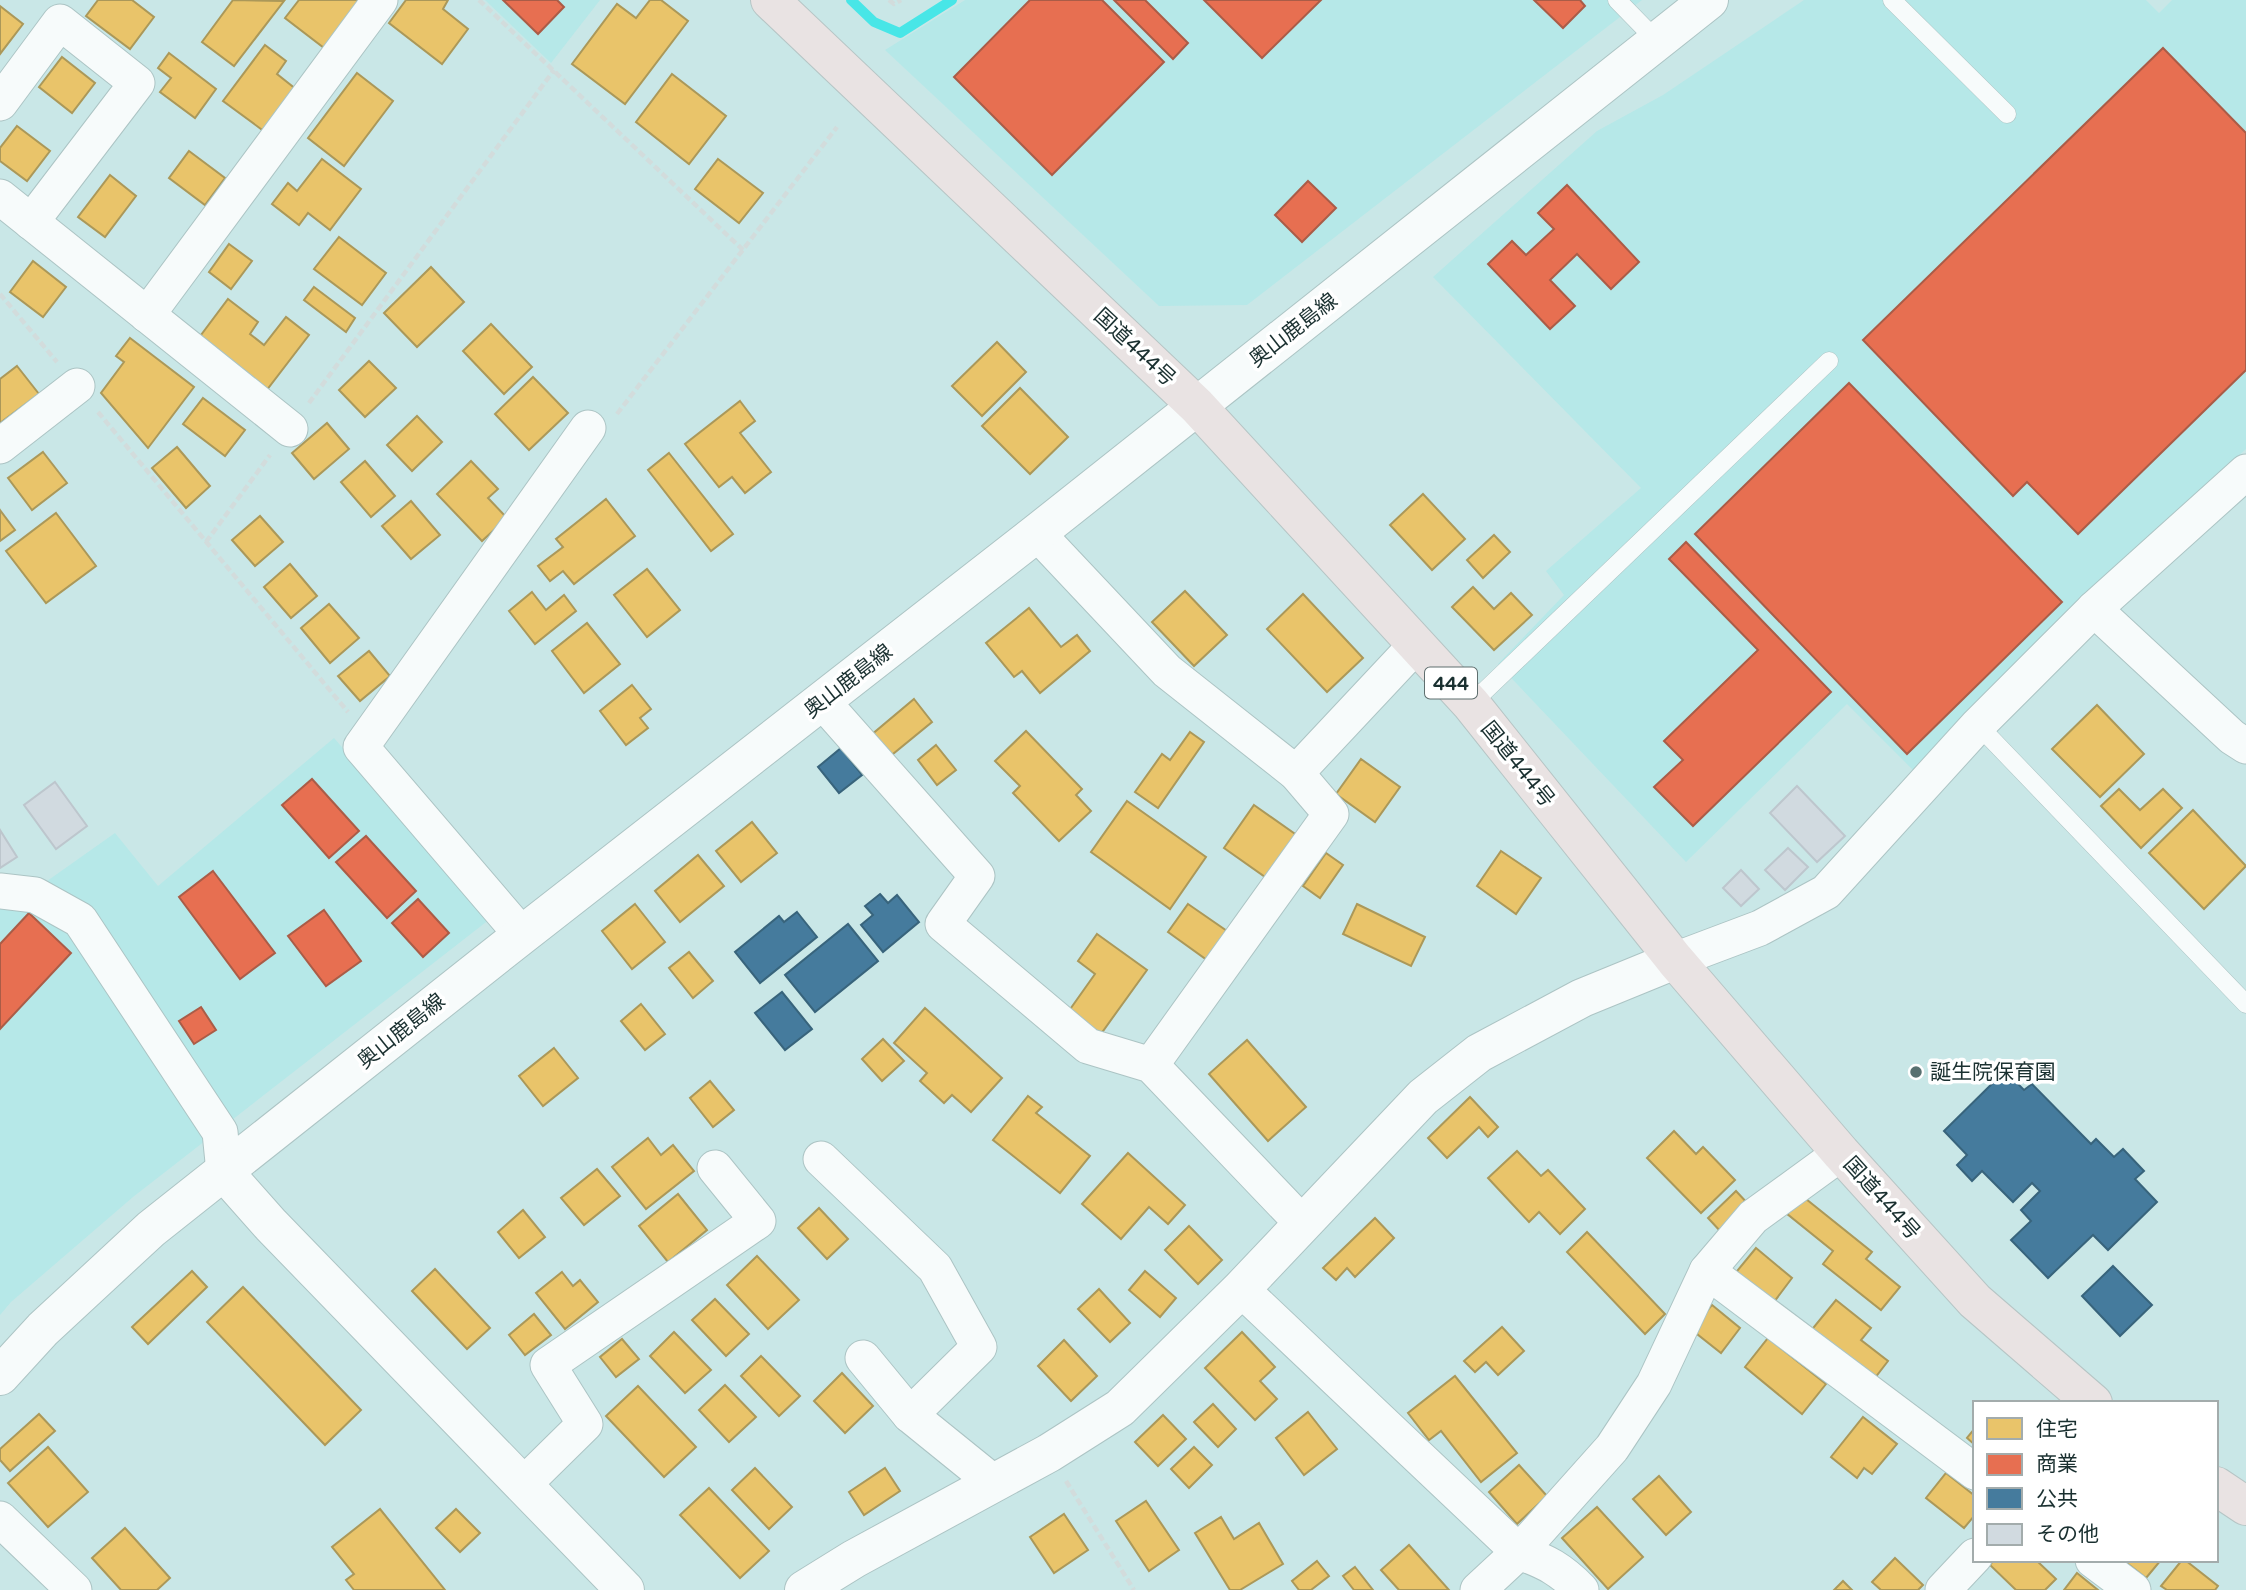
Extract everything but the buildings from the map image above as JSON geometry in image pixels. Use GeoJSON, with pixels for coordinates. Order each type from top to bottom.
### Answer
{"type":"FeatureCollection","features":[{"type":"Feature","properties":{"kind":"highway","name":"国道444号"},"geometry":{"type":"LineString","coordinates":[[786,5],[1197,405],[1471,704],[1675,960],[1841,1153],[1975,1301],[2091,1401]]}},
{"type":"Feature","properties":{"kind":"highway"},"geometry":{"type":"LineString","coordinates":[[2218,1487],[2246,1506]]}},
{"type":"Feature","properties":{"kind":"main road","name":"奥山鹿島線"},"geometry":{"type":"LineString","coordinates":[[0,1376],[43,1329],[151,1229],[1037,533],[1709,0]]}},
{"type":"Feature","properties":{"kind":"main road"},"geometry":{"type":"LineString","coordinates":[[804,1590],[854,1559],[1049,1453],[1120,1408],[1241,1289],[1423,1097],[1479,1053],[1582,998],[1675,960]]}},
{"type":"Feature","properties":{"kind":"main road"},"geometry":{"type":"LineString","coordinates":[[224,1172],[271,1225],[625,1590]]}},
{"type":"Feature","properties":{"kind":"street"},"geometry":{"type":"LineString","coordinates":[[147,315],[380,0]]}},
{"type":"Feature","properties":{"kind":"street"},"geometry":{"type":"LineString","coordinates":[[0,103],[60,22],[137,83],[31,222]]}},
{"type":"Feature","properties":{"kind":"street"},"geometry":{"type":"LineString","coordinates":[[0,197],[290,429]]}},
{"type":"Feature","properties":{"kind":"street"},"geometry":{"type":"LineString","coordinates":[[0,446],[77,386]]}},
{"type":"Feature","properties":{"kind":"street"},"geometry":{"type":"LineString","coordinates":[[522,935],[361,747],[588,428]]}},
{"type":"Feature","properties":{"kind":"street"},"geometry":{"type":"LineString","coordinates":[[1675,960],[1760,928],[1826,892],[1978,725],[2094,609],[2246,472]]}},
{"type":"Feature","properties":{"kind":"street"},"geometry":{"type":"LineString","coordinates":[[1037,533],[1167,671],[1296,773],[1331,814],[1152,1065]]}},
{"type":"Feature","properties":{"kind":"street"},"geometry":{"type":"LineString","coordinates":[[2094,609],[2232,737],[2246,746]]}},
{"type":"Feature","properties":{"kind":"street"},"geometry":{"type":"LineString","coordinates":[[1296,773],[1416,645]]}},
{"type":"Feature","properties":{"kind":"street"},"geometry":{"type":"LineString","coordinates":[[822,701],[976,876],[943,925],[1087,1046],[1152,1065],[1303,1224]]}},
{"type":"Feature","properties":{"kind":"street"},"geometry":{"type":"LineString","coordinates":[[0,891],[35,895],[80,920],[220,1132],[224,1172]]}},
{"type":"Feature","properties":{"kind":"street"},"geometry":{"type":"LineString","coordinates":[[1478,1590],[1519,1552],[1612,1448],[1654,1384],[1707,1271],[1753,1217],[1841,1153]]}},
{"type":"Feature","properties":{"kind":"street"},"geometry":{"type":"LineString","coordinates":[[821,1158],[935,1268],[979,1347],[910,1415]]}},
{"type":"Feature","properties":{"kind":"street"},"geometry":{"type":"LineString","coordinates":[[523,1485],[585,1424],[548,1365],[758,1221],[715,1168]]}},
{"type":"Feature","properties":{"kind":"street"},"geometry":{"type":"LineString","coordinates":[[1707,1271],[1973,1470]]}},
{"type":"Feature","properties":{"kind":"street"},"geometry":{"type":"LineString","coordinates":[[1241,1289],[1519,1552],[1547,1562],[1564,1572],[1581,1590]]}},
{"type":"Feature","properties":{"kind":"street"},"geometry":{"type":"LineString","coordinates":[[863,1358],[910,1415],[994,1483]]}},
{"type":"Feature","properties":{"kind":"street"},"geometry":{"type":"LineString","coordinates":[[0,1519],[74,1590]]}},
{"type":"Feature","properties":{"kind":"street"},"geometry":{"type":"LineString","coordinates":[[1943,1590],[1973,1558]]}},
{"type":"Feature","properties":{"kind":"street"},"geometry":{"type":"LineString","coordinates":[[2096,1562],[2133,1590]]}},
{"type":"Feature","properties":{"kind":"lane"},"geometry":{"type":"LineString","coordinates":[[1617,0],[1657,41]]}},
{"type":"Feature","properties":{"kind":"lane"},"geometry":{"type":"LineString","coordinates":[[1892,0],[2007,114]]}},
{"type":"Feature","properties":{"kind":"lane"},"geometry":{"type":"LineString","coordinates":[[1471,704],[1829,361]]}},
{"type":"Feature","properties":{"kind":"lane"},"geometry":{"type":"LineString","coordinates":[[1978,725],[2246,1004]]}},
{"type":"Feature","properties":{"kind":"path"},"geometry":{"type":"LineString","coordinates":[[479,0],[743,250]]}},
{"type":"Feature","properties":{"kind":"path"},"geometry":{"type":"LineString","coordinates":[[889,0],[894,4],[901,0]]}},
{"type":"Feature","properties":{"kind":"path"},"geometry":{"type":"LineString","coordinates":[[206,542],[554,70]]}},
{"type":"Feature","properties":{"kind":"path"},"geometry":{"type":"LineString","coordinates":[[588,428],[607,428],[837,127]]}},
{"type":"Feature","properties":{"kind":"path"},"geometry":{"type":"LineString","coordinates":[[0,294],[369,736]]}},
{"type":"Feature","properties":{"kind":"path"},"geometry":{"type":"LineString","coordinates":[[1049,1453],[1134,1590]]}},
{"type":"Feature","properties":{"kind":"shaded area"},"geometry":{"type":"Polygon","coordinates":[[[485,0],[600,0],[551,63],[485,0]]]}},
{"type":"Feature","properties":{"kind":"shaded area"},"geometry":{"type":"Polygon","coordinates":[[[965,0],[1642,0],[1247,305],[1159,306],[885,50],[965,0]]]}},
{"type":"Feature","properties":{"kind":"shaded area"},"geometry":{"type":"Polygon","coordinates":[[[1804,0],[2146,0],[2159,13],[2172,0],[2246,0],[2246,449],[2070,609],[1914,771],[1847,704],[1686,862],[1498,664],[1564,595],[1546,571],[1641,488],[1433,277],[1597,131],[1663,95],[1804,0]]]}},
{"type":"Feature","properties":{"kind":"shaded area"},"geometry":{"type":"Polygon","coordinates":[[[334,738],[490,919],[133,1197],[11,1302],[0,1315],[0,901],[16,903],[115,833],[158,886],[334,738]]]}},
{"type":"Feature","properties":{"kind":"waterway"},"geometry":{"type":"LineString","coordinates":[[851,0],[874,22],[900,33],[952,0]]}},
{"type":"Feature","properties":{"kind":"place","name":"誕生院保育園"},"geometry":{"type":"Point","coordinates":[1916,1072]}}]}
